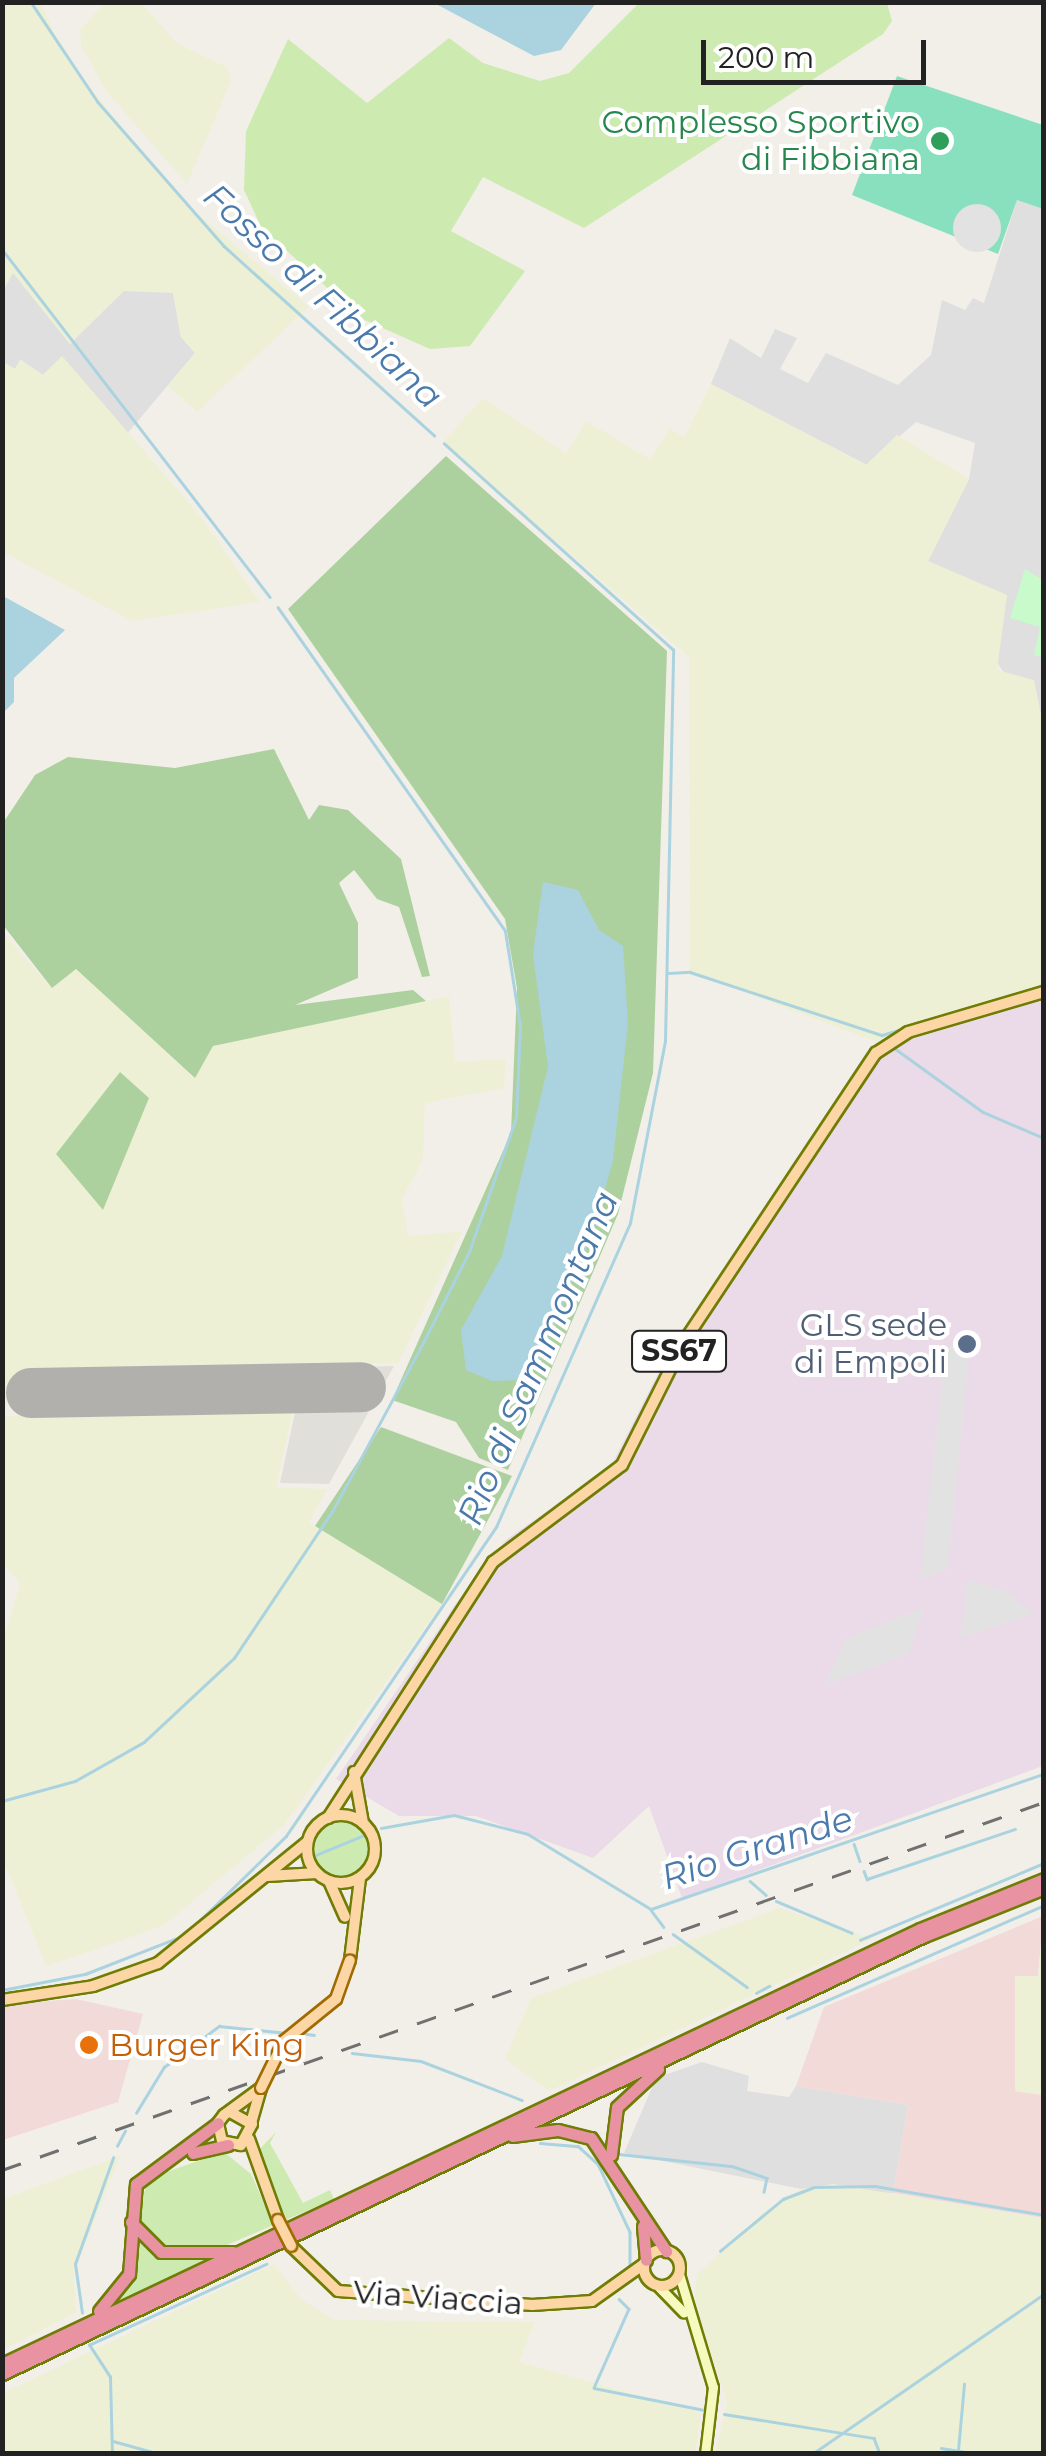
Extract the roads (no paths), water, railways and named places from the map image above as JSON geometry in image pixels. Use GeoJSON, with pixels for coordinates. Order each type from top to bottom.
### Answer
{"type":"FeatureCollection","features":[{"type":"Feature","properties":{"kind":"highway"},"geometry":{"type":"LineString","coordinates":[[2,2364],[920,1928],[1044,1879]]}},
{"type":"Feature","properties":{"kind":"highway"},"geometry":{"type":"LineString","coordinates":[[2,2374],[698,2042],[1044,1888]]}},
{"type":"Feature","properties":{"kind":"highway"},"geometry":{"type":"LineString","coordinates":[[666,2251],[642,2222],[614,2164],[608,2131],[617,2107],[698,2042]]}},
{"type":"Feature","properties":{"kind":"highway"},"geometry":{"type":"LineString","coordinates":[[67,2333],[123,2288],[136,2184],[218,2122]]}},
{"type":"Feature","properties":{"kind":"highway"},"geometry":{"type":"LineString","coordinates":[[498,2138],[574,2132],[614,2164]]}},
{"type":"Feature","properties":{"kind":"highway"},"geometry":{"type":"LineString","coordinates":[[174,2159],[229,2145]]}},
{"type":"Feature","properties":{"kind":"highway"},"geometry":{"type":"LineString","coordinates":[[130,2218],[161,2252],[242,2250]]}},
{"type":"Feature","properties":{"kind":"highway"},"geometry":{"type":"LineString","coordinates":[[642,2222],[645,2262]]}},
{"type":"Feature","properties":{"kind":"main road","name":"SS67"},"geometry":{"type":"LineString","coordinates":[[2,2000],[60,1994],[178,1952],[308,1842],[328,1818],[354,1767],[493,1562],[622,1466],[685,1340],[876,1053],[908,1032],[1044,992]]}},
{"type":"Feature","properties":{"kind":"main road"},"geometry":{"type":"LineString","coordinates":[[348,1932],[360,1878],[375,1855],[364,1824],[354,1767]]}},
{"type":"Feature","properties":{"kind":"main road"},"geometry":{"type":"LineString","coordinates":[[328,1818],[364,1824]]}},
{"type":"Feature","properties":{"kind":"main road"},"geometry":{"type":"LineString","coordinates":[[308,1842],[317,1873]]}},
{"type":"Feature","properties":{"kind":"main road"},"geometry":{"type":"LineString","coordinates":[[258,2178],[249,2139],[261,2088],[284,2041],[336,2000],[350,1960],[348,1932],[329,1881],[317,1873],[262,1879]]}},
{"type":"Feature","properties":{"kind":"main road"},"geometry":{"type":"LineString","coordinates":[[329,1881],[360,1878]]}},
{"type":"Feature","properties":{"kind":"main road"},"geometry":{"type":"LineString","coordinates":[[258,2178],[229,2145],[218,2122],[261,2088]]}},
{"type":"Feature","properties":{"kind":"main road"},"geometry":{"type":"LineString","coordinates":[[230,2112],[251,2123]]}},
{"type":"Feature","properties":{"kind":"main road"},"geometry":{"type":"LineString","coordinates":[[229,2145],[249,2139]]}},
{"type":"Feature","properties":{"kind":"main road","name":"Via Viaccia"},"geometry":{"type":"LineString","coordinates":[[258,2178],[291,2246],[314,2278],[348,2293],[555,2306],[617,2289],[656,2285]]}},
{"type":"Feature","properties":{"kind":"main road"},"geometry":{"type":"LineString","coordinates":[[617,2289],[645,2262],[666,2251],[679,2274],[656,2285],[645,2262]]}},
{"type":"Feature","properties":{"kind":"street"},"geometry":{"type":"LineString","coordinates":[[679,2274],[686,2315],[713,2387],[705,2454]]}},
{"type":"Feature","properties":{"kind":"street"},"geometry":{"type":"LineString","coordinates":[[656,2285],[686,2315]]}},
{"type":"Feature","properties":{"kind":"water"},"geometry":{"type":"Polygon","coordinates":[[[434,3],[596,3],[561,50],[534,56],[434,3]]]}},
{"type":"Feature","properties":{"kind":"water"},"geometry":{"type":"Polygon","coordinates":[[[3,596],[65,630],[14,678],[14,702],[3,713],[3,596]]]}},
{"type":"Feature","properties":{"kind":"water"},"geometry":{"type":"Polygon","coordinates":[[[543,882],[578,890],[599,930],[623,946],[628,1023],[613,1160],[592,1236],[540,1359],[521,1380],[492,1381],[466,1370],[461,1330],[502,1256],[548,1067],[533,954],[543,882]]]}},
{"type":"Feature","properties":{"kind":"waterway","name":"Fosso di Fibbiana"},"geometry":{"type":"LineString","coordinates":[[31,2],[98,102],[224,246],[434,435]]}},
{"type":"Feature","properties":{"kind":"waterway"},"geometry":{"type":"LineString","coordinates":[[2,249],[270,597]]}},
{"type":"Feature","properties":{"kind":"waterway","name":"Rio di Sammontana"},"geometry":{"type":"LineString","coordinates":[[2,1990],[85,1974],[185,1935],[286,1836],[496,1527],[630,1223],[665,1041],[673,650],[444,444]]}},
{"type":"Feature","properties":{"kind":"waterway"},"geometry":{"type":"LineString","coordinates":[[2,1801],[75,1781],[144,1742],[234,1658],[333,1510],[425,1339],[469,1252],[516,1118],[520,1026],[505,931],[278,608]]}},
{"type":"Feature","properties":{"kind":"waterway","name":"Rio di Sammontana"},"geometry":{"type":"LineString","coordinates":[[668,973],[690,972],[882,1035],[942,1017]]}},
{"type":"Feature","properties":{"kind":"waterway"},"geometry":{"type":"LineString","coordinates":[[1016,995],[1044,984]]}},
{"type":"Feature","properties":{"kind":"waterway","name":"Rio di Sammontana"},"geometry":{"type":"LineString","coordinates":[[893,1047],[983,1112],[1044,1138]]}},
{"type":"Feature","properties":{"kind":"waterway","name":"Rio Grande"},"geometry":{"type":"LineString","coordinates":[[381,1828],[454,1815],[528,1834],[651,1909],[1044,1774]]}},
{"type":"Feature","properties":{"kind":"waterway"},"geometry":{"type":"LineString","coordinates":[[864,1871],[867,1879],[1015,1829]]}},
{"type":"Feature","properties":{"kind":"waterway","name":"Rio Grande"},"geometry":{"type":"LineString","coordinates":[[316,1855],[362,1836]]}},
{"type":"Feature","properties":{"kind":"waterway"},"geometry":{"type":"LineString","coordinates":[[854,1844],[860,1861]]}},
{"type":"Feature","properties":{"kind":"waterway"},"geometry":{"type":"LineString","coordinates":[[860,1940],[1044,1863]]}},
{"type":"Feature","properties":{"kind":"waterway"},"geometry":{"type":"LineString","coordinates":[[750,1881],[766,1895]]}},
{"type":"Feature","properties":{"kind":"waterway"},"geometry":{"type":"LineString","coordinates":[[776,1901],[852,1933]]}},
{"type":"Feature","properties":{"kind":"waterway"},"geometry":{"type":"LineString","coordinates":[[787,2018],[1044,1905]]}},
{"type":"Feature","properties":{"kind":"waterway"},"geometry":{"type":"LineString","coordinates":[[651,1910],[664,1927]]}},
{"type":"Feature","properties":{"kind":"waterway"},"geometry":{"type":"LineString","coordinates":[[673,1934],[747,1987]]}},
{"type":"Feature","properties":{"kind":"waterway"},"geometry":{"type":"LineString","coordinates":[[1044,1944],[1044,1980]]}},
{"type":"Feature","properties":{"kind":"waterway"},"geometry":{"type":"LineString","coordinates":[[756,1993],[769,1986]]}},
{"type":"Feature","properties":{"kind":"waterway"},"geometry":{"type":"LineString","coordinates":[[136,2113],[164,2067],[219,2026],[287,2033]]}},
{"type":"Feature","properties":{"kind":"waterway"},"geometry":{"type":"LineString","coordinates":[[300,2033],[314,2035]]}},
{"type":"Feature","properties":{"kind":"waterway"},"geometry":{"type":"LineString","coordinates":[[352,2053],[421,2061],[522,2100]]}},
{"type":"Feature","properties":{"kind":"waterway"},"geometry":{"type":"LineString","coordinates":[[117,2146],[125,2131]]}},
{"type":"Feature","properties":{"kind":"waterway"},"geometry":{"type":"LineString","coordinates":[[540,2143],[578,2146],[598,2164],[630,2232],[630,2268]]}},
{"type":"Feature","properties":{"kind":"waterway"},"geometry":{"type":"LineString","coordinates":[[619,2154],[732,2166],[767,2178],[764,2192]]}},
{"type":"Feature","properties":{"kind":"waterway"},"geometry":{"type":"LineString","coordinates":[[82,2313],[75,2264],[113,2158]]}},
{"type":"Feature","properties":{"kind":"waterway"},"geometry":{"type":"LineString","coordinates":[[720,2251],[783,2199],[814,2187],[875,2186],[1044,2215]]}},
{"type":"Feature","properties":{"kind":"waterway"},"geometry":{"type":"LineString","coordinates":[[112,2454],[110,2377],[89,2345],[266,2264]]}},
{"type":"Feature","properties":{"kind":"waterway"},"geometry":{"type":"LineString","coordinates":[[812,2454],[1044,2294]]}},
{"type":"Feature","properties":{"kind":"waterway"},"geometry":{"type":"LineString","coordinates":[[619,2299],[629,2309],[594,2388],[704,2410]]}},
{"type":"Feature","properties":{"kind":"waterway"},"geometry":{"type":"LineString","coordinates":[[958,2450],[964,2384]]}},
{"type":"Feature","properties":{"kind":"waterway"},"geometry":{"type":"LineString","coordinates":[[724,2414],[874,2438],[880,2454]]}},
{"type":"Feature","properties":{"kind":"waterway"},"geometry":{"type":"LineString","coordinates":[[113,2441],[160,2454]]}},
{"type":"Feature","properties":{"kind":"waterway"},"geometry":{"type":"LineString","coordinates":[[941,2448],[980,2454]]}},
{"type":"Feature","properties":{"kind":"railway"},"geometry":{"type":"LineString","coordinates":[[2,2170],[1044,1802]]}},
{"type":"Feature","properties":{"kind":"place","name":"Complesso Sportivo di Fibbiana"},"geometry":{"type":"Point","coordinates":[940,141]}},
{"type":"Feature","properties":{"kind":"place","name":"GLS sede di Empoli"},"geometry":{"type":"Point","coordinates":[967,1344]}},
{"type":"Feature","properties":{"kind":"place","name":"Burger King"},"geometry":{"type":"Point","coordinates":[89,2045]}}]}
